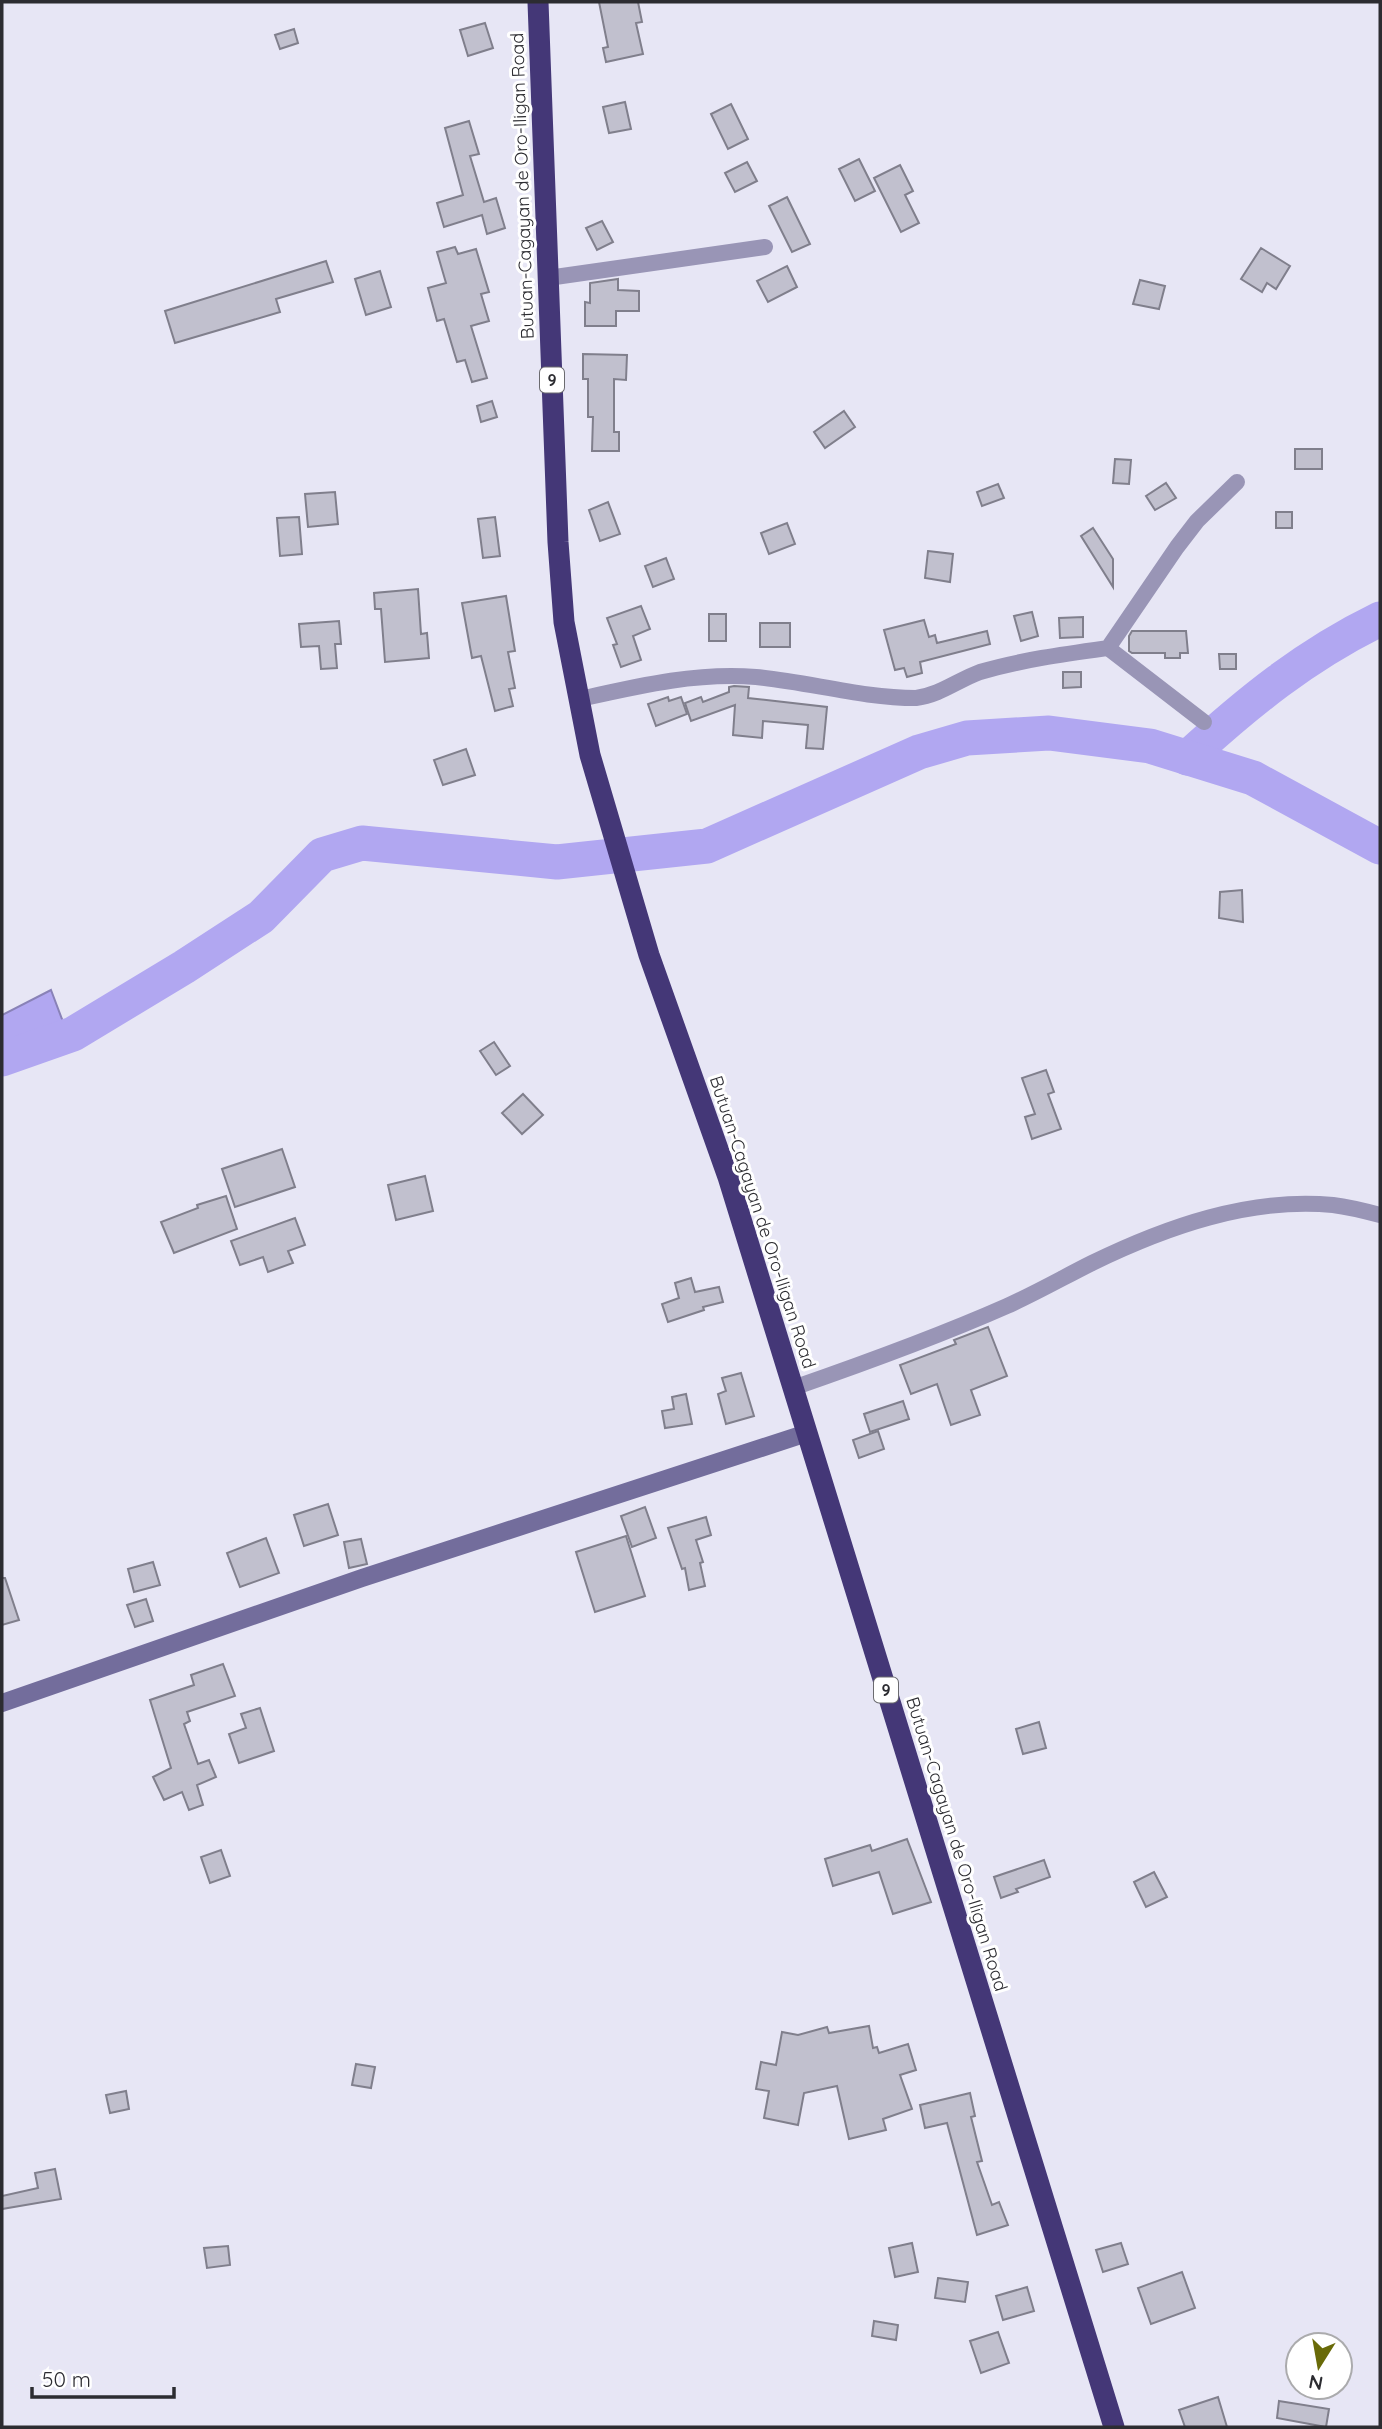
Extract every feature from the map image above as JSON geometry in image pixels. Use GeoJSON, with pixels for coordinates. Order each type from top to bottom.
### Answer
{"type":"FeatureCollection","features":[{"type":"Feature","properties":{"kind":"highway","name":"Butuan-Cagayan de Oro-Iligan Road"},"geometry":{"type":"LineString","coordinates":[[538,2],[558,542],[564,622],[590,755],[649,955],[728,1177],[1114,2427]]}},
{"type":"Feature","properties":{"kind":"street"},"geometry":{"type":"LineString","coordinates":[[548,278],[765,247]]}},
{"type":"Feature","properties":{"kind":"street"},"geometry":{"type":"LineString","coordinates":[[1108,648],[1197,521],[1237,482]]}},
{"type":"Feature","properties":{"kind":"street"},"geometry":{"type":"LineString","coordinates":[[580,699],[648,684],[719,676],[755,677],[916,698],[929,696],[965,678],[994,668],[1108,648],[1204,722]]}},
{"type":"Feature","properties":{"kind":"street"},"geometry":{"type":"LineString","coordinates":[[793,1388],[1007,1306],[1095,1261],[1148,1238],[1218,1215],[1262,1207],[1306,1204],[1380,1214]]}},
{"type":"Feature","properties":{"kind":"street"},"geometry":{"type":"LineString","coordinates":[[2,1703],[362,1578],[807,1433]]}},
{"type":"Feature","properties":{"kind":"shaded area"},"geometry":{"type":"Polygon","coordinates":[[[51,990],[71,1043],[2,1069],[2,1015],[51,990]]]}},
{"type":"Feature","properties":{"kind":"building"},"geometry":{"type":"Polygon","coordinates":[[[599,2],[638,2],[642,22],[636,23],[643,54],[606,62],[603,48],[608,47],[599,2]]]}},
{"type":"Feature","properties":{"kind":"building"},"geometry":{"type":"Polygon","coordinates":[[[485,23],[493,48],[468,56],[460,30],[485,23]]]}},
{"type":"Feature","properties":{"kind":"building"},"geometry":{"type":"Polygon","coordinates":[[[294,29],[298,43],[280,49],[275,35],[294,29]]]}},
{"type":"Feature","properties":{"kind":"building"},"geometry":{"type":"Polygon","coordinates":[[[625,102],[631,129],[609,133],[603,107],[625,102]]]}},
{"type":"Feature","properties":{"kind":"building"},"geometry":{"type":"Polygon","coordinates":[[[731,104],[748,139],[728,149],[711,114],[731,104]]]}},
{"type":"Feature","properties":{"kind":"building"},"geometry":{"type":"Polygon","coordinates":[[[469,121],[479,154],[470,156],[484,202],[496,198],[505,228],[487,234],[482,215],[444,227],[437,203],[463,195],[445,128],[469,121]]]}},
{"type":"Feature","properties":{"kind":"building"},"geometry":{"type":"Polygon","coordinates":[[[859,159],[875,191],[855,201],[839,169],[859,159]]]}},
{"type":"Feature","properties":{"kind":"building"},"geometry":{"type":"Polygon","coordinates":[[[747,162],[757,181],[735,192],[725,173],[747,162]]]}},
{"type":"Feature","properties":{"kind":"building"},"geometry":{"type":"Polygon","coordinates":[[[900,165],[913,191],[905,195],[919,223],[901,232],[874,178],[900,165]]]}},
{"type":"Feature","properties":{"kind":"building"},"geometry":{"type":"Polygon","coordinates":[[[787,197],[810,244],[792,252],[769,206],[787,197]]]}},
{"type":"Feature","properties":{"kind":"building"},"geometry":{"type":"Polygon","coordinates":[[[602,221],[613,242],[597,250],[586,228],[602,221]]]}},
{"type":"Feature","properties":{"kind":"building"},"geometry":{"type":"Polygon","coordinates":[[[455,247],[458,254],[476,249],[489,292],[481,294],[489,321],[471,326],[487,378],[472,382],[465,360],[457,362],[444,319],[437,321],[428,288],[446,283],[437,252],[455,247]]]}},
{"type":"Feature","properties":{"kind":"building"},"geometry":{"type":"Polygon","coordinates":[[[1261,248],[1290,266],[1276,289],[1267,283],[1262,292],[1241,279],[1261,248]]]}},
{"type":"Feature","properties":{"kind":"building"},"geometry":{"type":"Polygon","coordinates":[[[326,261],[333,282],[276,299],[280,312],[175,343],[165,311],[326,261]]]}},
{"type":"Feature","properties":{"kind":"building"},"geometry":{"type":"Polygon","coordinates":[[[787,266],[797,287],[768,302],[757,281],[787,266]]]}},
{"type":"Feature","properties":{"kind":"building"},"geometry":{"type":"Polygon","coordinates":[[[380,271],[391,307],[366,315],[355,279],[380,271]]]}},
{"type":"Feature","properties":{"kind":"building"},"geometry":{"type":"Polygon","coordinates":[[[618,279],[618,290],[639,291],[639,311],[616,311],[616,326],[585,326],[585,302],[590,303],[590,283],[618,279]]]}},
{"type":"Feature","properties":{"kind":"building"},"geometry":{"type":"Polygon","coordinates":[[[1140,280],[1165,286],[1159,309],[1133,304],[1140,280]]]}},
{"type":"Feature","properties":{"kind":"building"},"geometry":{"type":"Polygon","coordinates":[[[583,354],[627,355],[626,380],[614,379],[614,432],[619,432],[619,451],[592,451],[593,417],[588,417],[588,379],[583,379],[583,354]]]}},
{"type":"Feature","properties":{"kind":"building"},"geometry":{"type":"Polygon","coordinates":[[[492,401],[497,417],[481,422],[477,406],[492,401]]]}},
{"type":"Feature","properties":{"kind":"building"},"geometry":{"type":"Polygon","coordinates":[[[844,411],[855,427],[825,448],[814,432],[844,411]]]}},
{"type":"Feature","properties":{"kind":"building"},"geometry":{"type":"Polygon","coordinates":[[[1295,449],[1322,449],[1322,469],[1295,469],[1295,449]]]}},
{"type":"Feature","properties":{"kind":"building"},"geometry":{"type":"Polygon","coordinates":[[[1115,459],[1131,460],[1129,484],[1113,483],[1115,459]]]}},
{"type":"Feature","properties":{"kind":"building"},"geometry":{"type":"Polygon","coordinates":[[[1166,483],[1176,498],[1155,510],[1146,496],[1166,483]]]}},
{"type":"Feature","properties":{"kind":"building"},"geometry":{"type":"Polygon","coordinates":[[[998,484],[1004,498],[982,506],[977,492],[998,484]]]}},
{"type":"Feature","properties":{"kind":"building"},"geometry":{"type":"Polygon","coordinates":[[[335,492],[338,524],[308,527],[305,494],[335,492]]]}},
{"type":"Feature","properties":{"kind":"building"},"geometry":{"type":"Polygon","coordinates":[[[608,502],[620,534],[600,541],[589,510],[608,502]]]}},
{"type":"Feature","properties":{"kind":"building"},"geometry":{"type":"Polygon","coordinates":[[[1276,512],[1292,512],[1292,528],[1276,528],[1276,512]]]}},
{"type":"Feature","properties":{"kind":"building"},"geometry":{"type":"Polygon","coordinates":[[[299,517],[302,554],[280,556],[277,518],[299,517]]]}},
{"type":"Feature","properties":{"kind":"building"},"geometry":{"type":"Polygon","coordinates":[[[495,517],[500,556],[483,558],[478,519],[495,517]]]}},
{"type":"Feature","properties":{"kind":"building"},"geometry":{"type":"Polygon","coordinates":[[[787,523],[795,544],[769,554],[761,533],[787,523]]]}},
{"type":"Feature","properties":{"kind":"building"},"geometry":{"type":"Polygon","coordinates":[[[1093,528],[1113,559],[1113,587],[1081,536],[1093,528]]]}},
{"type":"Feature","properties":{"kind":"building"},"geometry":{"type":"Polygon","coordinates":[[[928,551],[953,554],[950,582],[925,578],[928,551]]]}},
{"type":"Feature","properties":{"kind":"building"},"geometry":{"type":"Polygon","coordinates":[[[666,558],[674,579],[653,587],[645,566],[666,558]]]}},
{"type":"Feature","properties":{"kind":"building"},"geometry":{"type":"Polygon","coordinates":[[[418,589],[421,634],[427,633],[429,658],[385,662],[381,609],[375,609],[374,593],[418,589]]]}},
{"type":"Feature","properties":{"kind":"building"},"geometry":{"type":"Polygon","coordinates":[[[506,596],[515,651],[508,652],[515,688],[509,689],[513,706],[495,711],[481,656],[472,658],[462,603],[506,596]]]}},
{"type":"Feature","properties":{"kind":"building"},"geometry":{"type":"Polygon","coordinates":[[[641,606],[650,629],[633,636],[641,660],[621,667],[613,645],[617,644],[607,618],[641,606]]]}},
{"type":"Feature","properties":{"kind":"building"},"geometry":{"type":"Polygon","coordinates":[[[1032,612],[1038,636],[1021,641],[1014,616],[1032,612]]]}},
{"type":"Feature","properties":{"kind":"building"},"geometry":{"type":"Polygon","coordinates":[[[709,614],[726,614],[726,641],[709,641],[709,614]]]}},
{"type":"Feature","properties":{"kind":"building"},"geometry":{"type":"Polygon","coordinates":[[[1083,617],[1083,637],[1060,638],[1059,618],[1083,617]]]}},
{"type":"Feature","properties":{"kind":"building"},"geometry":{"type":"Polygon","coordinates":[[[924,620],[929,637],[935,635],[937,643],[987,631],[990,644],[920,662],[922,673],[907,677],[904,668],[895,670],[884,630],[924,620]]]}},
{"type":"Feature","properties":{"kind":"building"},"geometry":{"type":"Polygon","coordinates":[[[339,621],[341,644],[335,644],[337,668],[321,669],[319,646],[301,647],[299,624],[339,621]]]}},
{"type":"Feature","properties":{"kind":"building"},"geometry":{"type":"Polygon","coordinates":[[[760,623],[790,623],[790,647],[760,647],[760,623]]]}},
{"type":"Feature","properties":{"kind":"building"},"geometry":{"type":"Polygon","coordinates":[[[1132,631],[1186,631],[1188,653],[1180,653],[1180,658],[1165,658],[1165,653],[1132,653],[1129,651],[1129,636],[1132,631]]]}},
{"type":"Feature","properties":{"kind":"building"},"geometry":{"type":"Polygon","coordinates":[[[1219,654],[1236,654],[1236,669],[1220,669],[1219,654]]]}},
{"type":"Feature","properties":{"kind":"building"},"geometry":{"type":"Polygon","coordinates":[[[1063,672],[1081,672],[1081,687],[1063,688],[1063,672]]]}},
{"type":"Feature","properties":{"kind":"building"},"geometry":{"type":"Polygon","coordinates":[[[729,687],[749,687],[748,698],[827,707],[823,749],[806,748],[808,725],[763,721],[762,738],[733,735],[735,705],[691,721],[685,703],[701,697],[703,702],[729,692],[729,687]]]}},
{"type":"Feature","properties":{"kind":"building"},"geometry":{"type":"Polygon","coordinates":[[[668,697],[669,701],[681,697],[687,714],[656,726],[648,704],[668,697]]]}},
{"type":"Feature","properties":{"kind":"building"},"geometry":{"type":"Polygon","coordinates":[[[466,749],[475,775],[443,785],[434,760],[466,749]]]}},
{"type":"Feature","properties":{"kind":"building"},"geometry":{"type":"Polygon","coordinates":[[[1242,890],[1243,922],[1219,918],[1220,892],[1242,890]]]}},
{"type":"Feature","properties":{"kind":"building"},"geometry":{"type":"Polygon","coordinates":[[[494,1042],[510,1066],[496,1075],[480,1051],[494,1042]]]}},
{"type":"Feature","properties":{"kind":"building"},"geometry":{"type":"Polygon","coordinates":[[[1046,1070],[1054,1092],[1048,1094],[1061,1129],[1032,1139],[1025,1117],[1035,1114],[1022,1078],[1046,1070]]]}},
{"type":"Feature","properties":{"kind":"building"},"geometry":{"type":"Polygon","coordinates":[[[523,1094],[543,1115],[522,1134],[502,1113],[523,1094]]]}},
{"type":"Feature","properties":{"kind":"building"},"geometry":{"type":"Polygon","coordinates":[[[282,1149],[295,1187],[235,1207],[222,1169],[282,1149]]]}},
{"type":"Feature","properties":{"kind":"building"},"geometry":{"type":"Polygon","coordinates":[[[425,1176],[433,1211],[396,1220],[388,1185],[425,1176]]]}},
{"type":"Feature","properties":{"kind":"building"},"geometry":{"type":"Polygon","coordinates":[[[226,1196],[237,1229],[174,1253],[161,1222],[198,1208],[197,1205],[226,1196]]]}},
{"type":"Feature","properties":{"kind":"building"},"geometry":{"type":"Polygon","coordinates":[[[295,1218],[305,1245],[288,1251],[293,1263],[268,1272],[263,1257],[240,1265],[231,1241],[295,1218]]]}},
{"type":"Feature","properties":{"kind":"building"},"geometry":{"type":"Polygon","coordinates":[[[691,1278],[695,1292],[719,1287],[723,1302],[703,1307],[704,1310],[668,1322],[662,1304],[679,1298],[675,1283],[691,1278]]]}},
{"type":"Feature","properties":{"kind":"building"},"geometry":{"type":"Polygon","coordinates":[[[988,1327],[1007,1376],[971,1390],[980,1415],[951,1425],[937,1384],[911,1394],[900,1365],[956,1344],[954,1340],[988,1327]]]}},
{"type":"Feature","properties":{"kind":"building"},"geometry":{"type":"Polygon","coordinates":[[[741,1373],[754,1416],[726,1424],[718,1394],[726,1391],[722,1378],[741,1373]]]}},
{"type":"Feature","properties":{"kind":"building"},"geometry":{"type":"Polygon","coordinates":[[[686,1394],[692,1424],[665,1428],[662,1411],[674,1409],[672,1397],[686,1394]]]}},
{"type":"Feature","properties":{"kind":"building"},"geometry":{"type":"Polygon","coordinates":[[[903,1401],[909,1419],[870,1432],[864,1414],[903,1401]]]}},
{"type":"Feature","properties":{"kind":"building"},"geometry":{"type":"Polygon","coordinates":[[[878,1431],[884,1449],[859,1458],[853,1440],[878,1431]]]}},
{"type":"Feature","properties":{"kind":"building"},"geometry":{"type":"Polygon","coordinates":[[[328,1504],[338,1535],[304,1546],[294,1515],[328,1504]]]}},
{"type":"Feature","properties":{"kind":"building"},"geometry":{"type":"Polygon","coordinates":[[[645,1507],[656,1538],[632,1547],[621,1516],[645,1507]]]}},
{"type":"Feature","properties":{"kind":"building"},"geometry":{"type":"Polygon","coordinates":[[[706,1517],[711,1535],[696,1540],[703,1562],[700,1563],[705,1586],[689,1590],[685,1568],[682,1569],[668,1528],[706,1517]]]}},
{"type":"Feature","properties":{"kind":"building"},"geometry":{"type":"Polygon","coordinates":[[[626,1536],[645,1596],[595,1612],[576,1552],[626,1536]]]}},
{"type":"Feature","properties":{"kind":"building"},"geometry":{"type":"Polygon","coordinates":[[[266,1538],[279,1573],[240,1587],[227,1553],[266,1538]]]}},
{"type":"Feature","properties":{"kind":"building"},"geometry":{"type":"Polygon","coordinates":[[[361,1539],[367,1564],[349,1568],[344,1542],[361,1539]]]}},
{"type":"Feature","properties":{"kind":"building"},"geometry":{"type":"Polygon","coordinates":[[[153,1562],[160,1585],[134,1592],[128,1569],[153,1562]]]}},
{"type":"Feature","properties":{"kind":"building"},"geometry":{"type":"Polygon","coordinates":[[[2,1578],[5,1578],[19,1620],[2,1625],[2,1578]]]}},
{"type":"Feature","properties":{"kind":"building"},"geometry":{"type":"Polygon","coordinates":[[[146,1599],[153,1621],[135,1627],[127,1605],[146,1599]]]}},
{"type":"Feature","properties":{"kind":"building"},"geometry":{"type":"Polygon","coordinates":[[[223,1664],[235,1696],[187,1712],[190,1721],[184,1724],[198,1764],[209,1760],[216,1777],[197,1785],[203,1805],[189,1810],[182,1792],[164,1800],[153,1777],[171,1768],[150,1700],[194,1685],[191,1675],[223,1664]]]}},
{"type":"Feature","properties":{"kind":"building"},"geometry":{"type":"Polygon","coordinates":[[[260,1708],[274,1751],[239,1763],[229,1734],[246,1728],[241,1714],[260,1708]]]}},
{"type":"Feature","properties":{"kind":"building"},"geometry":{"type":"Polygon","coordinates":[[[1039,1722],[1046,1748],[1023,1754],[1016,1729],[1039,1722]]]}},
{"type":"Feature","properties":{"kind":"building"},"geometry":{"type":"Polygon","coordinates":[[[907,1839],[931,1902],[893,1914],[879,1872],[833,1886],[825,1859],[870,1845],[872,1851],[907,1839]]]}},
{"type":"Feature","properties":{"kind":"building"},"geometry":{"type":"Polygon","coordinates":[[[221,1850],[230,1876],[210,1883],[201,1857],[221,1850]]]}},
{"type":"Feature","properties":{"kind":"building"},"geometry":{"type":"Polygon","coordinates":[[[1044,1860],[1050,1877],[1016,1889],[1018,1892],[1001,1898],[994,1877],[1044,1860]]]}},
{"type":"Feature","properties":{"kind":"building"},"geometry":{"type":"Polygon","coordinates":[[[1154,1872],[1167,1897],[1146,1907],[1134,1882],[1154,1872]]]}},
{"type":"Feature","properties":{"kind":"building"},"geometry":{"type":"Polygon","coordinates":[[[869,2026],[873,2048],[877,2047],[879,2053],[908,2044],[916,2070],[900,2075],[912,2109],[883,2119],[886,2130],[849,2139],[837,2086],[804,2093],[798,2125],[764,2118],[769,2091],[756,2089],[761,2062],[776,2065],[782,2032],[798,2035],[827,2027],[829,2033],[869,2026]]]}},
{"type":"Feature","properties":{"kind":"building"},"geometry":{"type":"Polygon","coordinates":[[[356,2064],[375,2067],[371,2088],[352,2085],[356,2064]]]}},
{"type":"Feature","properties":{"kind":"building"},"geometry":{"type":"Polygon","coordinates":[[[126,2091],[129,2109],[110,2113],[106,2095],[126,2091]]]}},
{"type":"Feature","properties":{"kind":"building"},"geometry":{"type":"Polygon","coordinates":[[[970,2093],[975,2116],[971,2117],[982,2161],[977,2162],[992,2205],[999,2202],[1008,2225],[977,2235],[947,2123],[925,2128],[920,2105],[970,2093]]]}},
{"type":"Feature","properties":{"kind":"building"},"geometry":{"type":"Polygon","coordinates":[[[55,2169],[61,2199],[2,2209],[2,2196],[38,2188],[35,2173],[55,2169]]]}},
{"type":"Feature","properties":{"kind":"building"},"geometry":{"type":"Polygon","coordinates":[[[912,2243],[918,2272],[895,2277],[889,2248],[912,2243]]]}},
{"type":"Feature","properties":{"kind":"building"},"geometry":{"type":"Polygon","coordinates":[[[1121,2243],[1128,2264],[1103,2272],[1096,2250],[1121,2243]]]}},
{"type":"Feature","properties":{"kind":"building"},"geometry":{"type":"Polygon","coordinates":[[[228,2246],[230,2265],[207,2268],[204,2248],[228,2246]]]}},
{"type":"Feature","properties":{"kind":"building"},"geometry":{"type":"Polygon","coordinates":[[[1182,2272],[1195,2308],[1151,2324],[1138,2288],[1182,2272]]]}},
{"type":"Feature","properties":{"kind":"building"},"geometry":{"type":"Polygon","coordinates":[[[938,2278],[968,2282],[965,2302],[935,2298],[938,2278]]]}},
{"type":"Feature","properties":{"kind":"building"},"geometry":{"type":"Polygon","coordinates":[[[1027,2287],[1034,2311],[1003,2320],[996,2296],[1027,2287]]]}},
{"type":"Feature","properties":{"kind":"building"},"geometry":{"type":"Polygon","coordinates":[[[874,2321],[898,2325],[896,2340],[872,2336],[874,2321]]]}},
{"type":"Feature","properties":{"kind":"building"},"geometry":{"type":"Polygon","coordinates":[[[998,2332],[1009,2363],[981,2373],[970,2341],[998,2332]]]}},
{"type":"Feature","properties":{"kind":"building"},"geometry":{"type":"Polygon","coordinates":[[[1218,2397],[1227,2427],[1185,2427],[1179,2410],[1218,2397]]]}},
{"type":"Feature","properties":{"kind":"building"},"geometry":{"type":"Polygon","coordinates":[[[1279,2401],[1329,2409],[1326,2427],[1277,2418],[1279,2401]]]}},
{"type":"Feature","properties":{"kind":"waterway"},"geometry":{"type":"LineString","coordinates":[[1187,758],[1232,718],[1302,664],[1380,619]]}},
{"type":"Feature","properties":{"kind":"waterway"},"geometry":{"type":"LineString","coordinates":[[2,1059],[73,1034],[184,967],[261,917],[322,855],[362,843],[557,862],[707,846],[919,752],[967,738],[1049,733],[1150,746],[1253,778],[1380,847]]}}]}
